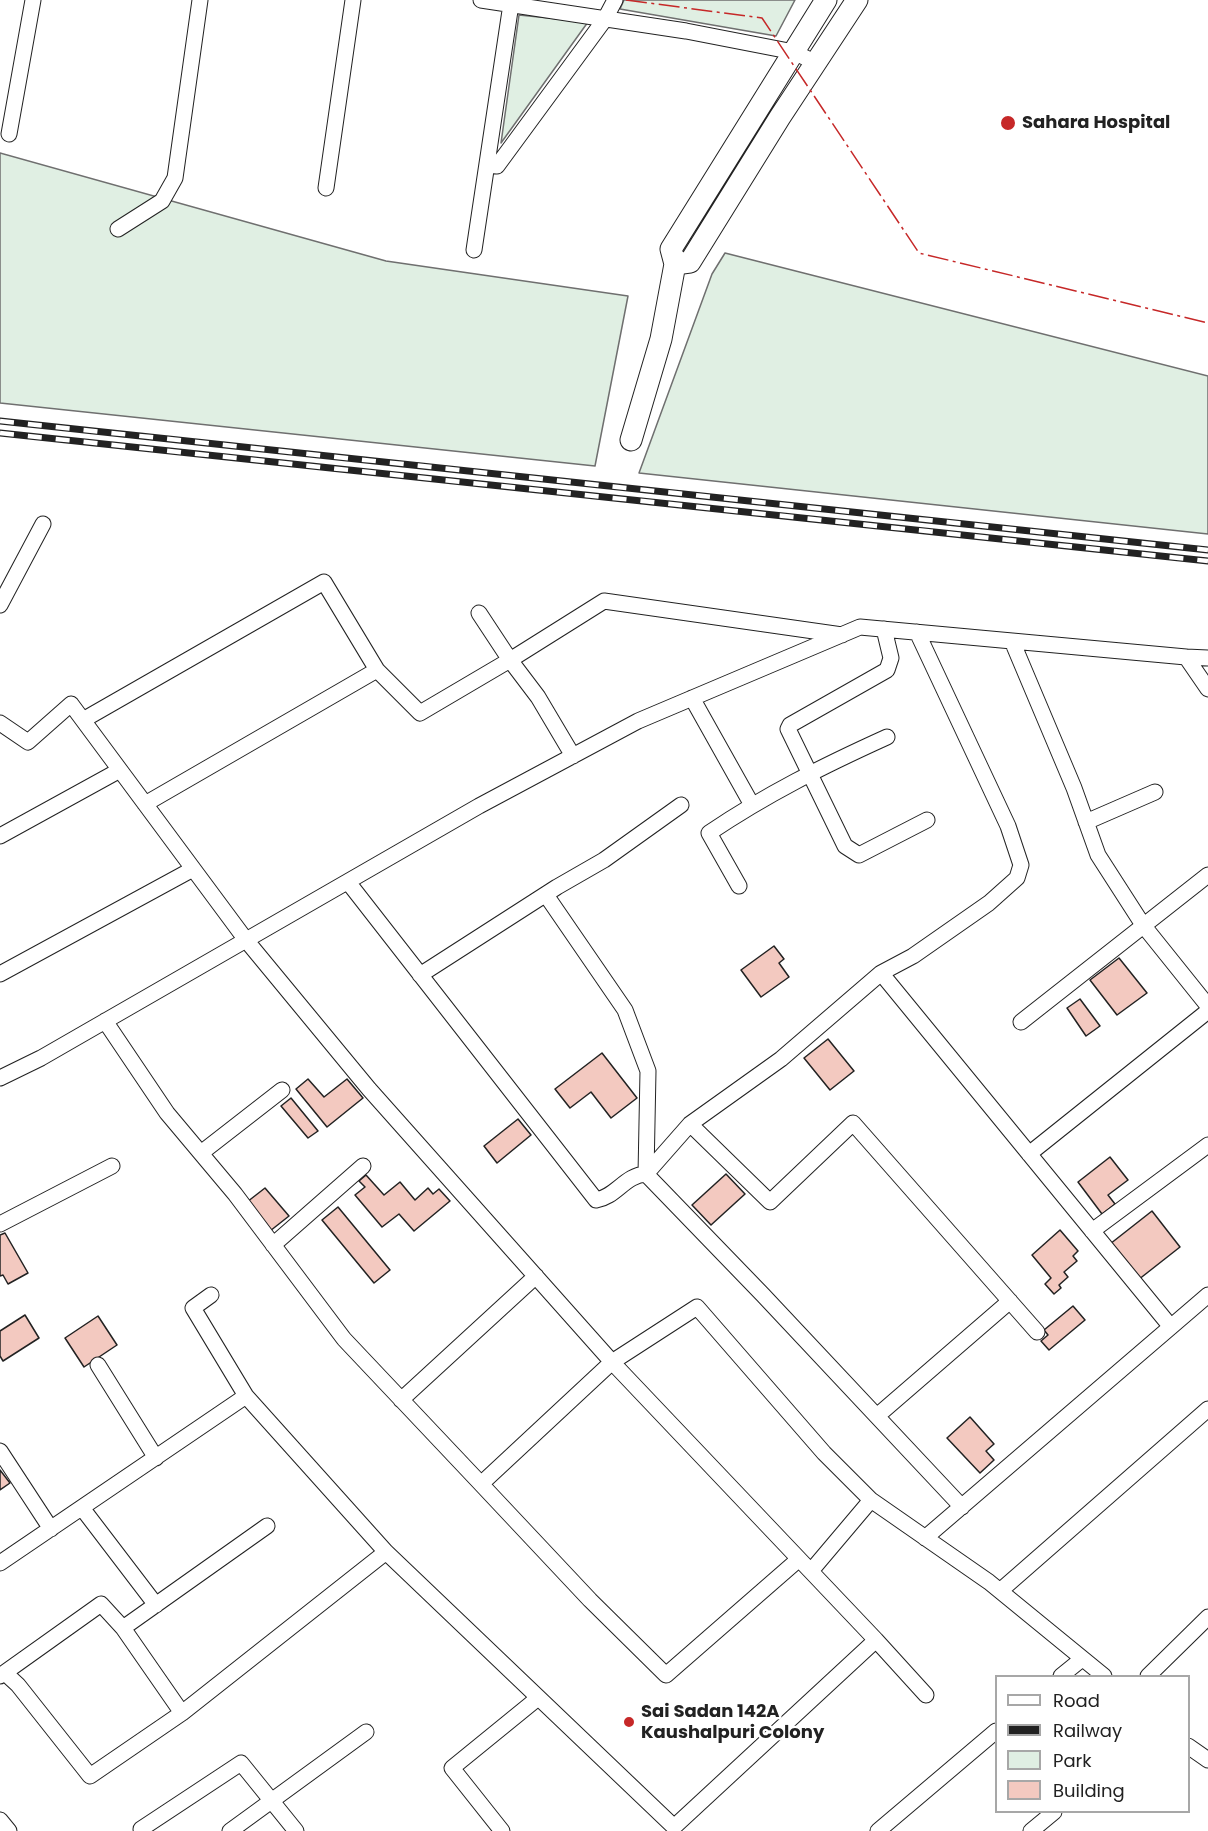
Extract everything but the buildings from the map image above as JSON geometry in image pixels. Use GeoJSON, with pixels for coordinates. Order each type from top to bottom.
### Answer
{"type":"FeatureCollection","features":[{"type":"Feature","properties":{"kind":"street"},"geometry":{"type":"LineString","coordinates":[[9,134],[33,0]]}},
{"type":"Feature","properties":{"kind":"street"},"geometry":{"type":"LineString","coordinates":[[118,229],[162,201],[175,178],[200,0]]}},
{"type":"Feature","properties":{"kind":"street"},"geometry":{"type":"LineString","coordinates":[[326,188],[353,0]]}},
{"type":"Feature","properties":{"kind":"street"},"geometry":{"type":"LineString","coordinates":[[481,0],[686,31],[794,52],[816,63]]}},
{"type":"Feature","properties":{"kind":"street"},"geometry":{"type":"LineString","coordinates":[[487,165],[497,166],[606,19],[615,0]]}},
{"type":"Feature","properties":{"kind":"street"},"geometry":{"type":"LineString","coordinates":[[631,440],[661,339],[675,264],[671,249],[826,0]]}},
{"type":"Feature","properties":{"kind":"street"},"geometry":{"type":"LineString","coordinates":[[675,264],[690,262],[857,0]]}},
{"type":"Feature","properties":{"kind":"street"},"geometry":{"type":"LineString","coordinates":[[474,250],[511,4]]}},
{"type":"Feature","properties":{"kind":"street"},"geometry":{"type":"LineString","coordinates":[[0,605],[43,524]]}},
{"type":"Feature","properties":{"kind":"street"},"geometry":{"type":"LineString","coordinates":[[83,720],[324,582],[377,670],[420,713],[604,601],[842,635]]}},
{"type":"Feature","properties":{"kind":"street"},"geometry":{"type":"LineString","coordinates":[[479,613],[538,697],[573,756]]}},
{"type":"Feature","properties":{"kind":"street"},"geometry":{"type":"LineString","coordinates":[[0,1078],[41,1058],[479,806],[638,721],[860,627],[1208,658]]}},
{"type":"Feature","properties":{"kind":"street"},"geometry":{"type":"LineString","coordinates":[[884,629],[891,658],[887,670],[790,725],[788,729],[845,846],[859,855],[927,820]]}},
{"type":"Feature","properties":{"kind":"street"},"geometry":{"type":"LineString","coordinates":[[348,882],[596,1200],[603,1199],[632,1176],[646,1174],[690,1124],[781,1059],[881,973],[913,957],[989,903],[1017,878],[1021,866],[1008,826],[917,632]]}},
{"type":"Feature","properties":{"kind":"street"},"geometry":{"type":"LineString","coordinates":[[1012,641],[1074,789],[1098,855],[1143,925],[1208,1006]]}},
{"type":"Feature","properties":{"kind":"street"},"geometry":{"type":"LineString","coordinates":[[1186,657],[1208,689]]}},
{"type":"Feature","properties":{"kind":"street"},"geometry":{"type":"LineString","coordinates":[[145,804],[377,670]]}},
{"type":"Feature","properties":{"kind":"street"},"geometry":{"type":"LineString","coordinates":[[692,698],[752,805]]}},
{"type":"Feature","properties":{"kind":"street"},"geometry":{"type":"LineString","coordinates":[[0,723],[28,742],[71,704],[246,940],[369,1089],[612,1362],[926,1695]]}},
{"type":"Feature","properties":{"kind":"street"},"geometry":{"type":"LineString","coordinates":[[739,886],[709,833],[752,805],[809,773],[887,737]]}},
{"type":"Feature","properties":{"kind":"street"},"geometry":{"type":"LineString","coordinates":[[0,836],[120,770]]}},
{"type":"Feature","properties":{"kind":"street"},"geometry":{"type":"LineString","coordinates":[[1086,822],[1155,792]]}},
{"type":"Feature","properties":{"kind":"street"},"geometry":{"type":"LineString","coordinates":[[420,975],[604,860],[681,805]]}},
{"type":"Feature","properties":{"kind":"street"},"geometry":{"type":"LineString","coordinates":[[0,974],[193,869]]}},
{"type":"Feature","properties":{"kind":"street"},"geometry":{"type":"LineString","coordinates":[[1021,1022],[1208,875]]}},
{"type":"Feature","properties":{"kind":"street"},"geometry":{"type":"LineString","coordinates":[[546,895],[625,1010],[648,1071],[646,1174],[962,1507]]}},
{"type":"Feature","properties":{"kind":"street"},"geometry":{"type":"LineString","coordinates":[[881,973],[1171,1327]]}},
{"type":"Feature","properties":{"kind":"street"},"geometry":{"type":"LineString","coordinates":[[1029,1154],[1208,1011]]}},
{"type":"Feature","properties":{"kind":"street"},"geometry":{"type":"LineString","coordinates":[[105,1021],[167,1113],[201,1153],[344,1339],[590,1600],[666,1675],[799,1559]]}},
{"type":"Feature","properties":{"kind":"street"},"geometry":{"type":"LineString","coordinates":[[201,1153],[282,1090]]}},
{"type":"Feature","properties":{"kind":"street"},"geometry":{"type":"LineString","coordinates":[[690,1124],[770,1202],[853,1123],[1037,1332]]}},
{"type":"Feature","properties":{"kind":"street"},"geometry":{"type":"LineString","coordinates":[[1092,1232],[1208,1145]]}},
{"type":"Feature","properties":{"kind":"street"},"geometry":{"type":"LineString","coordinates":[[0,1224],[112,1166]]}},
{"type":"Feature","properties":{"kind":"street"},"geometry":{"type":"LineString","coordinates":[[273,1245],[363,1166]]}},
{"type":"Feature","properties":{"kind":"street"},"geometry":{"type":"LineString","coordinates":[[401,1400],[536,1276]]}},
{"type":"Feature","properties":{"kind":"street"},"geometry":{"type":"LineString","coordinates":[[211,1295],[193,1308],[246,1395],[386,1552],[675,1829],[876,1640]]}},
{"type":"Feature","properties":{"kind":"street"},"geometry":{"type":"LineString","coordinates":[[925,1538],[1208,1295]]}},
{"type":"Feature","properties":{"kind":"street"},"geometry":{"type":"LineString","coordinates":[[878,1416],[1010,1301]]}},
{"type":"Feature","properties":{"kind":"street"},"geometry":{"type":"LineString","coordinates":[[481,1484],[612,1362],[697,1307],[825,1453],[871,1500],[1000,1591],[1102,1675]]}},
{"type":"Feature","properties":{"kind":"street"},"geometry":{"type":"LineString","coordinates":[[98,1365],[156,1458]]}},
{"type":"Feature","properties":{"kind":"street"},"geometry":{"type":"LineString","coordinates":[[0,1563],[246,1395]]}},
{"type":"Feature","properties":{"kind":"street"},"geometry":{"type":"LineString","coordinates":[[1000,1591],[1208,1409]]}},
{"type":"Feature","properties":{"kind":"street"},"geometry":{"type":"LineString","coordinates":[[0,1451],[51,1529]]}},
{"type":"Feature","properties":{"kind":"street"},"geometry":{"type":"LineString","coordinates":[[810,1571],[871,1500]]}},
{"type":"Feature","properties":{"kind":"street"},"geometry":{"type":"LineString","coordinates":[[82,1508],[156,1605]]}},
{"type":"Feature","properties":{"kind":"street"},"geometry":{"type":"LineString","coordinates":[[123,1628],[267,1526]]}},
{"type":"Feature","properties":{"kind":"street"},"geometry":{"type":"LineString","coordinates":[[182,1713],[123,1628],[101,1604],[2,1675],[18,1685],[90,1776],[182,1713],[386,1552]]}},
{"type":"Feature","properties":{"kind":"street"},"geometry":{"type":"LineString","coordinates":[[1150,1675],[1208,1617]]}},
{"type":"Feature","properties":{"kind":"street"},"geometry":{"type":"LineString","coordinates":[[1063,1675],[1082,1659]]}},
{"type":"Feature","properties":{"kind":"street"},"geometry":{"type":"LineString","coordinates":[[502,1831],[452,1768],[538,1698]]}},
{"type":"Feature","properties":{"kind":"street"},"geometry":{"type":"LineString","coordinates":[[230,1831],[366,1732]]}},
{"type":"Feature","properties":{"kind":"street"},"geometry":{"type":"LineString","coordinates":[[878,1831],[995,1732]]}},
{"type":"Feature","properties":{"kind":"street"},"geometry":{"type":"LineString","coordinates":[[1190,1747],[1208,1760]]}},
{"type":"Feature","properties":{"kind":"street"},"geometry":{"type":"LineString","coordinates":[[143,1831],[141,1829],[241,1763],[296,1831]]}},
{"type":"Feature","properties":{"kind":"street"},"geometry":{"type":"LineString","coordinates":[[1031,1831],[1053,1813]]}},
{"type":"Feature","properties":{"kind":"street"},"geometry":{"type":"LineString","coordinates":[[0,1820],[9,1831]]}},
{"type":"Feature","properties":{"kind":"green space"},"geometry":{"type":"Polygon","coordinates":[[[624,0],[795,0],[776,36],[620,9],[624,0]]]}},
{"type":"Feature","properties":{"kind":"green space"},"geometry":{"type":"Polygon","coordinates":[[[519,15],[588,22],[501,143],[519,15]]]}},
{"type":"Feature","properties":{"kind":"green space"},"geometry":{"type":"Polygon","coordinates":[[[0,153],[386,261],[628,296],[595,466],[0,403],[0,153]]]}},
{"type":"Feature","properties":{"kind":"green space"},"geometry":{"type":"Polygon","coordinates":[[[725,253],[1208,376],[1208,534],[639,473],[712,274],[725,253]]]}},
{"type":"Feature","properties":{"kind":"railway"},"geometry":{"type":"LineString","coordinates":[[0,421],[1208,550]]}},
{"type":"Feature","properties":{"kind":"railway"},"geometry":{"type":"LineString","coordinates":[[0,433],[1208,561]]}},
{"type":"Feature","properties":{"kind":"power"},"geometry":{"type":"LineString","coordinates":[[626,0],[762,18],[919,253],[1208,323]]}},
{"type":"Feature","properties":{"kind":"place","name":"Sahara Hospital"},"geometry":{"type":"Point","coordinates":[1008,123]}},
{"type":"Feature","properties":{"kind":"place","name":"Sai Sadan 142A Kaushalpuri Colony"},"geometry":{"type":"Point","coordinates":[629,1722]}}]}
